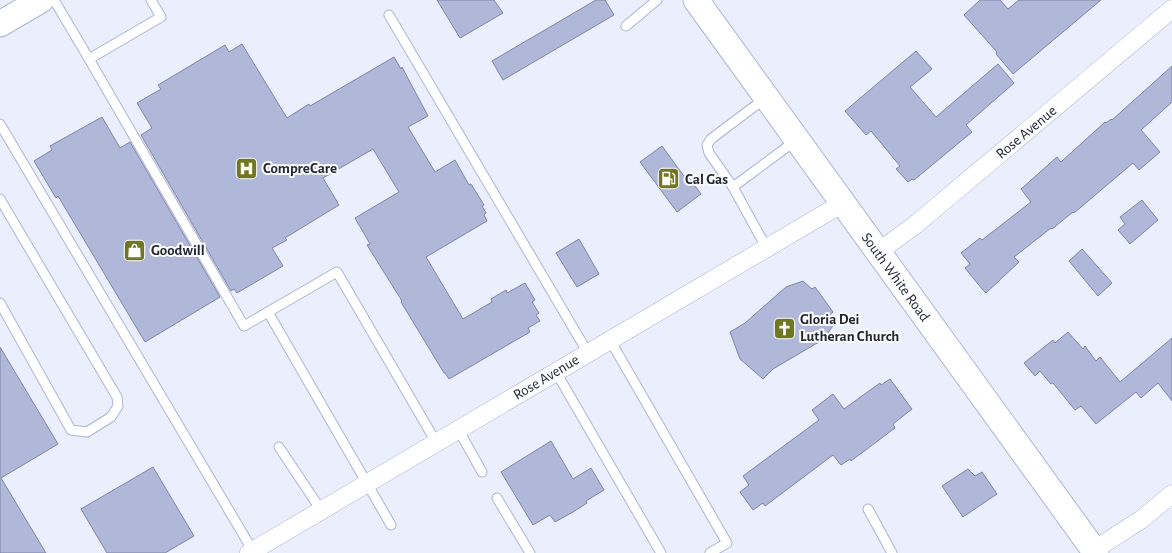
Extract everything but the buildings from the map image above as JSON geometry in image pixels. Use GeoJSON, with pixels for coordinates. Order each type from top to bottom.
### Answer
{"type":"FeatureCollection","features":[{"type":"Feature","properties":{"kind":"main road"},"geometry":{"type":"LineString","coordinates":[[0,24],[41,0]]}},
{"type":"Feature","properties":{"kind":"main road","name":"South White Road"},"geometry":{"type":"LineString","coordinates":[[696,0],[1094,552]]}},
{"type":"Feature","properties":{"kind":"street"},"geometry":{"type":"LineString","coordinates":[[1164,0],[1172,9]]}},
{"type":"Feature","properties":{"kind":"street","name":"Rose Avenue"},"geometry":{"type":"LineString","coordinates":[[878,252],[915,225],[1172,9]]}},
{"type":"Feature","properties":{"kind":"street","name":"Rose Avenue"},"geometry":{"type":"LineString","coordinates":[[251,552],[766,247],[814,222],[843,203]]}},
{"type":"Feature","properties":{"kind":"street"},"geometry":{"type":"LineString","coordinates":[[1094,552],[1142,519],[1172,494]]}},
{"type":"Feature","properties":{"kind":"lane"},"geometry":{"type":"LineString","coordinates":[[54,0],[244,326],[337,272],[436,442]]}},
{"type":"Feature","properties":{"kind":"lane"},"geometry":{"type":"LineString","coordinates":[[89,59],[161,18],[151,0]]}},
{"type":"Feature","properties":{"kind":"lane"},"geometry":{"type":"LineString","coordinates":[[626,26],[657,0]]}},
{"type":"Feature","properties":{"kind":"lane"},"geometry":{"type":"LineString","coordinates":[[389,15],[588,353]]}},
{"type":"Feature","properties":{"kind":"lane"},"geometry":{"type":"LineString","coordinates":[[766,97],[711,139],[708,146],[709,153],[732,187],[766,247]]}},
{"type":"Feature","properties":{"kind":"lane"},"geometry":{"type":"LineString","coordinates":[[0,124],[251,552]]}},
{"type":"Feature","properties":{"kind":"lane"},"geometry":{"type":"LineString","coordinates":[[732,187],[797,140]]}},
{"type":"Feature","properties":{"kind":"lane"},"geometry":{"type":"LineString","coordinates":[[0,199],[117,397],[118,406],[112,417],[87,432],[71,430],[0,303]]}},
{"type":"Feature","properties":{"kind":"lane"},"geometry":{"type":"LineString","coordinates":[[268,312],[392,525]]}},
{"type":"Feature","properties":{"kind":"lane"},"geometry":{"type":"LineString","coordinates":[[610,340],[727,543],[710,553]]}},
{"type":"Feature","properties":{"kind":"lane"},"geometry":{"type":"LineString","coordinates":[[556,372],[661,553]]}},
{"type":"Feature","properties":{"kind":"lane"},"geometry":{"type":"LineString","coordinates":[[458,430],[482,472]]}},
{"type":"Feature","properties":{"kind":"lane"},"geometry":{"type":"LineString","coordinates":[[279,447],[321,510]]}},
{"type":"Feature","properties":{"kind":"lane"},"geometry":{"type":"LineString","coordinates":[[497,498],[530,553]]}},
{"type":"Feature","properties":{"kind":"lane"},"geometry":{"type":"LineString","coordinates":[[868,509],[892,553]]}},
{"type":"Feature","properties":{"kind":"place","name":"CompreCare"},"geometry":{"type":"Point","coordinates":[247,168]}},
{"type":"Feature","properties":{"kind":"place","name":"Cal Gas"},"geometry":{"type":"Point","coordinates":[669,179]}},
{"type":"Feature","properties":{"kind":"place","name":"Goodwill"},"geometry":{"type":"Point","coordinates":[135,250]}},
{"type":"Feature","properties":{"kind":"place","name":"Gloria Dei Lutheran Church"},"geometry":{"type":"Point","coordinates":[784,328]}}]}
